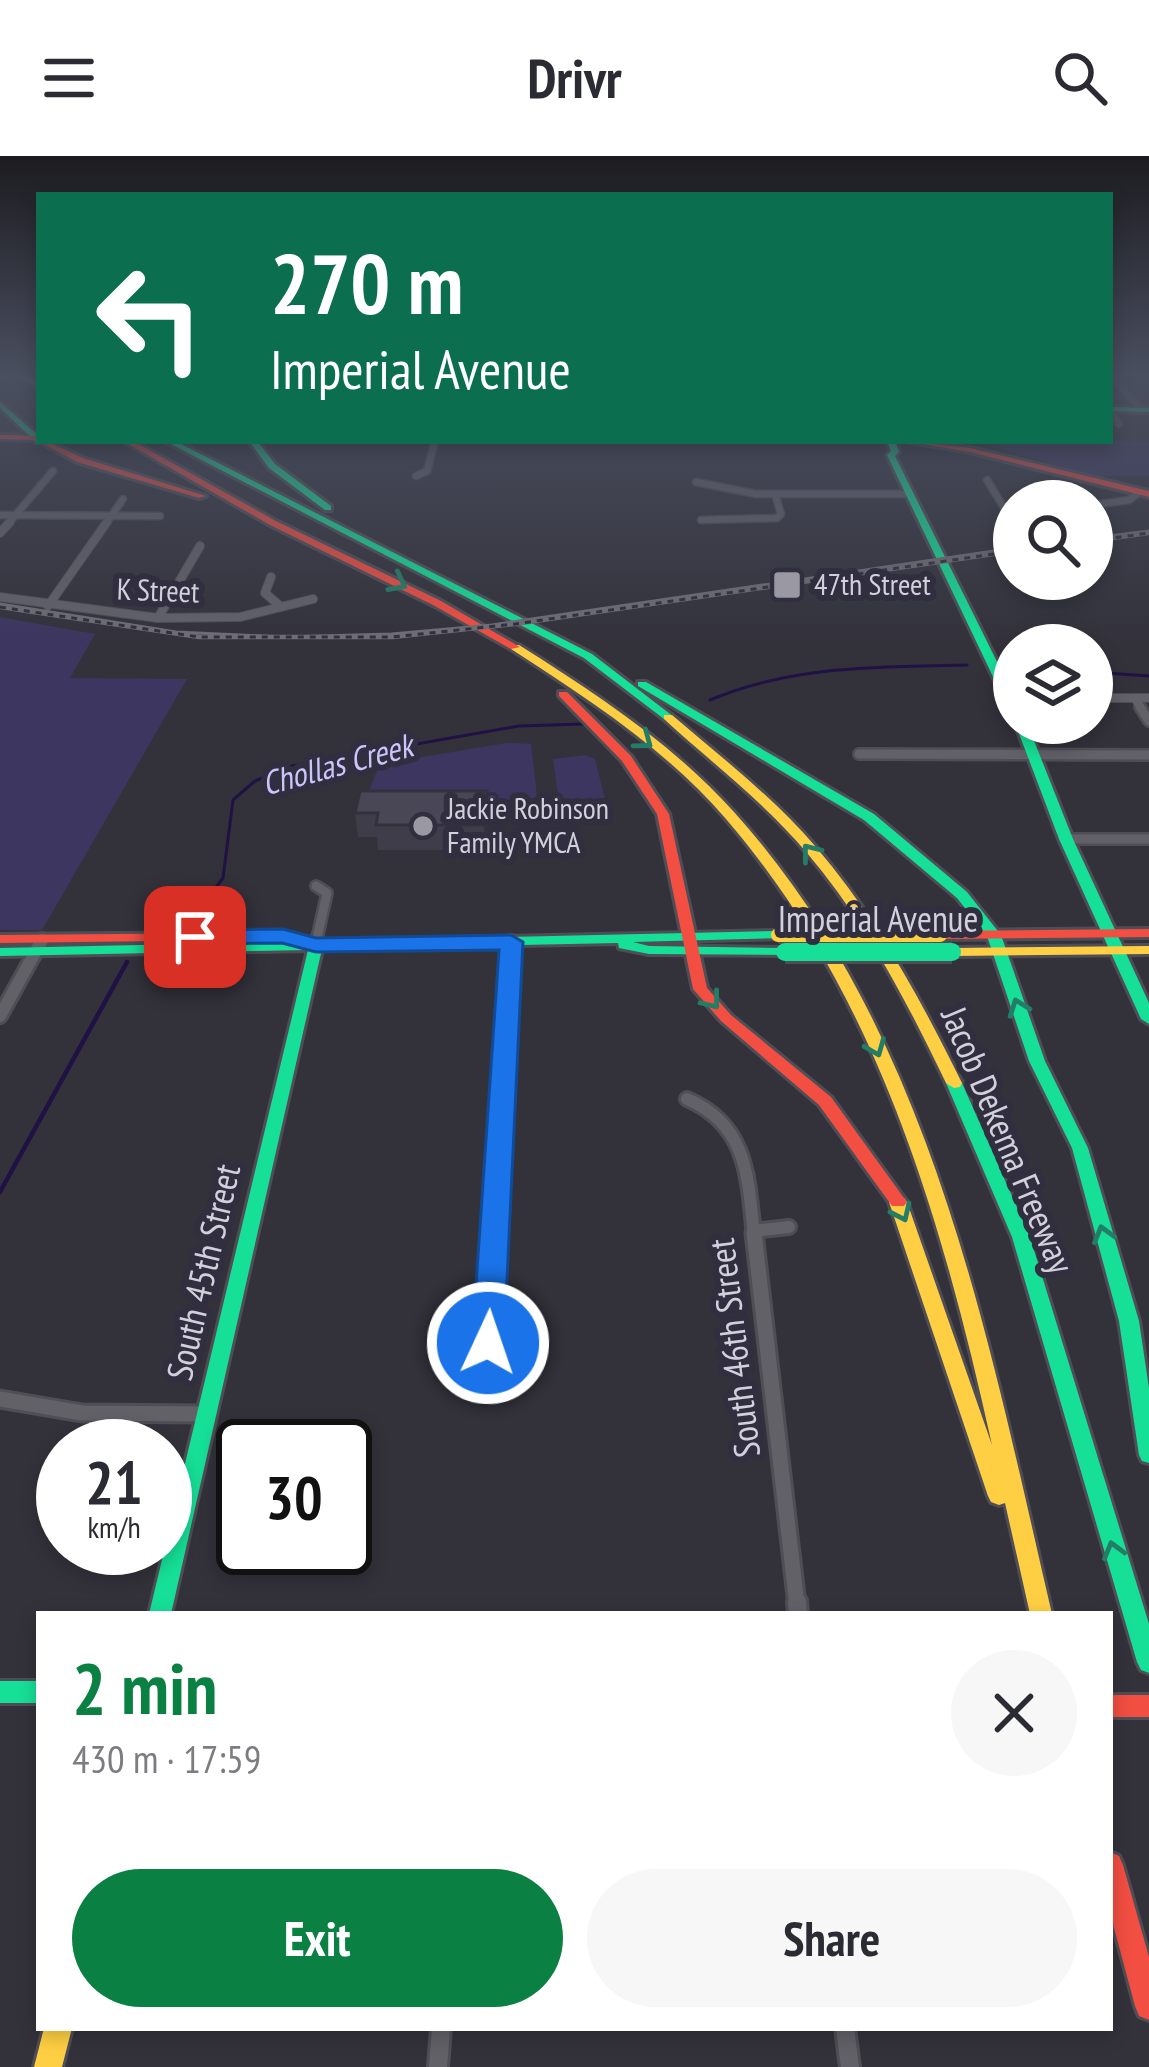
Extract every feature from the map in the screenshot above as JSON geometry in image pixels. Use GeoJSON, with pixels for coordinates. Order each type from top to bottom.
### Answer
{"type":"FeatureCollection","features":[{"type":"Feature","properties":{"kind":"main road"},"geometry":{"type":"LineString","coordinates":[[104,465],[179,486],[292,533],[404,585],[516,647],[649,743],[731,817],[807,914],[853,988],[947,1234],[1039,1611]]}},
{"type":"Feature","properties":{"kind":"main road"},"geometry":{"type":"LineString","coordinates":[[170,465],[292,533]]}},
{"type":"Feature","properties":{"kind":"main road","name":"Jacob Dekema Freeway"},"geometry":{"type":"LineString","coordinates":[[216,465],[588,656],[647,698],[788,824],[847,900],[919,1010],[1022,1238],[1149,1661]]}},
{"type":"Feature","properties":{"kind":"main road"},"geometry":{"type":"LineString","coordinates":[[221,465],[248,482]]}},
{"type":"Feature","properties":{"kind":"main road"},"geometry":{"type":"LineString","coordinates":[[271,465],[398,556]]}},
{"type":"Feature","properties":{"kind":"main road"},"geometry":{"type":"LineString","coordinates":[[895,465],[993,664]]}},
{"type":"Feature","properties":{"kind":"main road"},"geometry":{"type":"LineString","coordinates":[[1028,465],[1080,481],[1147,492]]}},
{"type":"Feature","properties":{"kind":"main road"},"geometry":{"type":"LineString","coordinates":[[1043,465],[1147,492]]}},
{"type":"Feature","properties":{"kind":"main road"},"geometry":{"type":"LineString","coordinates":[[516,647],[627,760],[663,814],[700,988],[725,1018],[825,1101],[904,1210],[1039,1611]]}},
{"type":"Feature","properties":{"kind":"main road"},"geometry":{"type":"LineString","coordinates":[[588,656],[688,707],[869,818],[962,895],[996,944],[1037,1061],[1080,1148],[1129,1321],[1149,1455]]}},
{"type":"Feature","properties":{"kind":"main road"},"geometry":{"type":"LineString","coordinates":[[1031,744],[1066,839],[1149,1019]]}},
{"type":"Feature","properties":{"kind":"main road","name":"Imperial Avenue"},"geometry":{"type":"LineString","coordinates":[[782,943],[952,952],[996,944],[1113,942],[1149,933]]}},
{"type":"Feature","properties":{"kind":"main road","name":"Imperial Avenue"},"geometry":{"type":"LineString","coordinates":[[0,952],[38,946],[782,943],[940,935],[996,944]]}},
{"type":"Feature","properties":{"kind":"main road","name":"Imperial Avenue"},"geometry":{"type":"LineString","coordinates":[[0,939],[38,946]]}},
{"type":"Feature","properties":{"kind":"main road","name":"Imperial Avenue"},"geometry":{"type":"LineString","coordinates":[[1113,942],[1149,950]]}},
{"type":"Feature","properties":{"kind":"main road","name":"South 45th Street"},"geometry":{"type":"LineString","coordinates":[[161,1611],[316,945]]}},
{"type":"Feature","properties":{"kind":"main road"},"geometry":{"type":"LineString","coordinates":[[0,1692],[36,1692]]}},
{"type":"Feature","properties":{"kind":"main road"},"geometry":{"type":"LineString","coordinates":[[1113,1706],[1149,1706]]}},
{"type":"Feature","properties":{"kind":"main road"},"geometry":{"type":"LineString","coordinates":[[1113,1876],[1149,2006]]}},
{"type":"Feature","properties":{"kind":"main road"},"geometry":{"type":"LineString","coordinates":[[48,2067],[57,2031]]}},
{"type":"Feature","properties":{"kind":"street"},"geometry":{"type":"LineString","coordinates":[[416,476],[429,465]]}},
{"type":"Feature","properties":{"kind":"street"},"geometry":{"type":"LineString","coordinates":[[0,533],[53,470]]}},
{"type":"Feature","properties":{"kind":"street"},"geometry":{"type":"LineString","coordinates":[[987,480],[993,489]]}},
{"type":"Feature","properties":{"kind":"street"},"geometry":{"type":"LineString","coordinates":[[696,482],[775,494],[907,494]]}},
{"type":"Feature","properties":{"kind":"street"},"geometry":{"type":"LineString","coordinates":[[1113,502],[1147,492]]}},
{"type":"Feature","properties":{"kind":"street"},"geometry":{"type":"LineString","coordinates":[[701,520],[766,520],[781,514],[775,494]]}},
{"type":"Feature","properties":{"kind":"street"},"geometry":{"type":"LineString","coordinates":[[48,606],[123,499]]}},
{"type":"Feature","properties":{"kind":"street"},"geometry":{"type":"LineString","coordinates":[[1113,512],[1117,518]]}},
{"type":"Feature","properties":{"kind":"street"},"geometry":{"type":"LineString","coordinates":[[0,515],[160,516]]}},
{"type":"Feature","properties":{"kind":"street"},"geometry":{"type":"LineString","coordinates":[[158,618],[200,546]]}},
{"type":"Feature","properties":{"kind":"street"},"geometry":{"type":"LineString","coordinates":[[271,577],[265,593],[280,607]]}},
{"type":"Feature","properties":{"kind":"street","name":"K Street"},"geometry":{"type":"LineString","coordinates":[[0,597],[158,618],[240,617],[314,599]]}},
{"type":"Feature","properties":{"kind":"street"},"geometry":{"type":"LineString","coordinates":[[1113,698],[1149,698]]}},
{"type":"Feature","properties":{"kind":"street"},"geometry":{"type":"LineString","coordinates":[[1135,698],[1149,722]]}},
{"type":"Feature","properties":{"kind":"street"},"geometry":{"type":"LineString","coordinates":[[859,754],[1149,755]]}},
{"type":"Feature","properties":{"kind":"street"},"geometry":{"type":"LineString","coordinates":[[1066,839],[1149,839]]}},
{"type":"Feature","properties":{"kind":"street"},"geometry":{"type":"LineString","coordinates":[[316,886],[327,893],[316,945]]}},
{"type":"Feature","properties":{"kind":"street"},"geometry":{"type":"LineString","coordinates":[[488,1343],[511,942]]}},
{"type":"Feature","properties":{"kind":"street"},"geometry":{"type":"LineString","coordinates":[[0,1016],[38,946]]}},
{"type":"Feature","properties":{"kind":"street","name":"South 46th Street"},"geometry":{"type":"LineString","coordinates":[[687,1099],[715,1111],[746,1163],[799,1611]]}},
{"type":"Feature","properties":{"kind":"street"},"geometry":{"type":"LineString","coordinates":[[753,1232],[789,1227]]}},
{"type":"Feature","properties":{"kind":"street"},"geometry":{"type":"LineString","coordinates":[[0,1399],[82,1413],[205,1414]]}},
{"type":"Feature","properties":{"kind":"street"},"geometry":{"type":"LineString","coordinates":[[438,2067],[441,2031]]}},
{"type":"Feature","properties":{"kind":"street"},"geometry":{"type":"LineString","coordinates":[[845,2031],[850,2067]]}},
{"type":"Feature","properties":{"kind":"shaded area"},"geometry":{"type":"Polygon","coordinates":[[[1057,465],[1149,465],[1149,476],[1094,476],[1057,465]]]}},
{"type":"Feature","properties":{"kind":"shaded area"},"geometry":{"type":"Polygon","coordinates":[[[0,617],[95,634],[70,678],[187,679],[42,930],[0,930],[0,617]]]}},
{"type":"Feature","properties":{"kind":"shaded area"},"geometry":{"type":"Polygon","coordinates":[[[506,743],[531,744],[537,796],[530,800],[418,800],[369,791],[377,771],[410,759],[506,743]]]}},
{"type":"Feature","properties":{"kind":"shaded area"},"geometry":{"type":"Polygon","coordinates":[[[585,755],[595,759],[605,799],[602,804],[564,806],[559,802],[553,759],[585,755]]]}},
{"type":"Feature","properties":{"kind":"building"},"geometry":{"type":"Polygon","coordinates":[[[360,791],[487,791],[484,825],[376,825],[378,813],[355,813],[360,791]]]}},
{"type":"Feature","properties":{"kind":"waterway"},"geometry":{"type":"LineString","coordinates":[[710,700],[805,674],[967,665]]}},
{"type":"Feature","properties":{"kind":"waterway","name":"Chollas Creek"},"geometry":{"type":"LineString","coordinates":[[1113,673],[1149,676]]}},
{"type":"Feature","properties":{"kind":"waterway","name":"Chollas Creek"},"geometry":{"type":"LineString","coordinates":[[187,925],[223,878],[233,800],[255,781],[292,766],[519,726],[583,724]]}},
{"type":"Feature","properties":{"kind":"waterway"},"geometry":{"type":"LineString","coordinates":[[0,1192],[127,962]]}},
{"type":"Feature","properties":{"kind":"tram line"},"geometry":{"type":"LineString","coordinates":[[1113,535],[1149,531]]}},
{"type":"Feature","properties":{"kind":"tram line"},"geometry":{"type":"LineString","coordinates":[[0,604],[176,632],[284,637],[392,634],[492,625],[993,551]]}},
{"type":"Feature","properties":{"kind":"railway"},"geometry":{"type":"LineString","coordinates":[[1113,538],[1149,533]]}},
{"type":"Feature","properties":{"kind":"railway"},"geometry":{"type":"LineString","coordinates":[[0,607],[199,637],[392,637],[515,624],[993,554]]}},
{"type":"Feature","properties":{"kind":"traffic: fast"},"geometry":{"type":"LineString","coordinates":[[216,465],[588,656],[668,717]]}},
{"type":"Feature","properties":{"kind":"traffic: fast"},"geometry":{"type":"LineString","coordinates":[[271,465],[328,508]]}},
{"type":"Feature","properties":{"kind":"traffic: fast"},"geometry":{"type":"LineString","coordinates":[[896,465],[993,665]]}},
{"type":"Feature","properties":{"kind":"traffic: fast"},"geometry":{"type":"LineString","coordinates":[[642,684],[869,817],[962,895],[994,935],[1037,1061],[1080,1148],[1129,1321],[1149,1455]]}},
{"type":"Feature","properties":{"kind":"traffic: fast"},"geometry":{"type":"LineString","coordinates":[[1029,744],[1066,839],[1149,1019]]}},
{"type":"Feature","properties":{"kind":"traffic: fast"},"geometry":{"type":"LineString","coordinates":[[0,952],[778,935]]}},
{"type":"Feature","properties":{"kind":"traffic: fast"},"geometry":{"type":"LineString","coordinates":[[161,1611],[316,945]]}},
{"type":"Feature","properties":{"kind":"traffic: fast"},"geometry":{"type":"LineString","coordinates":[[624,945],[649,950],[785,952]]}},
{"type":"Feature","properties":{"kind":"traffic: fast"},"geometry":{"type":"LineString","coordinates":[[785,952],[952,952]]}},
{"type":"Feature","properties":{"kind":"traffic: fast"},"geometry":{"type":"LineString","coordinates":[[954,1083],[1021,1237],[1149,1662]]}},
{"type":"Feature","properties":{"kind":"traffic: fast"},"geometry":{"type":"LineString","coordinates":[[0,1692],[36,1692]]}},
{"type":"Feature","properties":{"kind":"traffic: slow"},"geometry":{"type":"LineString","coordinates":[[515,647],[628,724],[730,815],[797,900],[853,992],[898,1090],[935,1193],[993,1404],[1040,1611]]}},
{"type":"Feature","properties":{"kind":"traffic: slow"},"geometry":{"type":"LineString","coordinates":[[668,717],[785,821],[835,879],[900,980],[954,1083]]}},
{"type":"Feature","properties":{"kind":"traffic: slow"},"geometry":{"type":"LineString","coordinates":[[778,935],[940,935]]}},
{"type":"Feature","properties":{"kind":"traffic: slow"},"geometry":{"type":"LineString","coordinates":[[952,952],[1149,950]]}},
{"type":"Feature","properties":{"kind":"traffic: slow"},"geometry":{"type":"LineString","coordinates":[[898,1202],[999,1496]]}},
{"type":"Feature","properties":{"kind":"traffic: slow"},"geometry":{"type":"LineString","coordinates":[[48,2067],[57,2031]]}},
{"type":"Feature","properties":{"kind":"traffic: jam"},"geometry":{"type":"LineString","coordinates":[[98,465],[202,496]]}},
{"type":"Feature","properties":{"kind":"traffic: jam"},"geometry":{"type":"LineString","coordinates":[[170,465],[515,647]]}},
{"type":"Feature","properties":{"kind":"traffic: jam"},"geometry":{"type":"LineString","coordinates":[[1032,465],[1149,494]]}},
{"type":"Feature","properties":{"kind":"traffic: jam"},"geometry":{"type":"LineString","coordinates":[[563,694],[627,759],[663,814],[700,989],[726,1018],[825,1101],[898,1202]]}},
{"type":"Feature","properties":{"kind":"traffic: jam"},"geometry":{"type":"LineString","coordinates":[[940,935],[1149,933]]}},
{"type":"Feature","properties":{"kind":"traffic: jam"},"geometry":{"type":"LineString","coordinates":[[0,939],[234,937]]}},
{"type":"Feature","properties":{"kind":"traffic: jam"},"geometry":{"type":"LineString","coordinates":[[1113,1706],[1149,1706]]}},
{"type":"Feature","properties":{"kind":"traffic: jam"},"geometry":{"type":"LineString","coordinates":[[1113,1876],[1149,2006]]}},
{"type":"Feature","properties":{"kind":"place","name":"47th Street"},"geometry":{"type":"Point","coordinates":[787,585]}},
{"type":"Feature","properties":{"kind":"place","name":"Jackie Robinson Family YMCA"},"geometry":{"type":"Point","coordinates":[423,826]}},
{"type":"Feature","properties":{"kind":"route"},"geometry":{"type":"LineString","coordinates":[[195,937],[283,936],[316,945],[511,942],[488,1343]]}}]}
